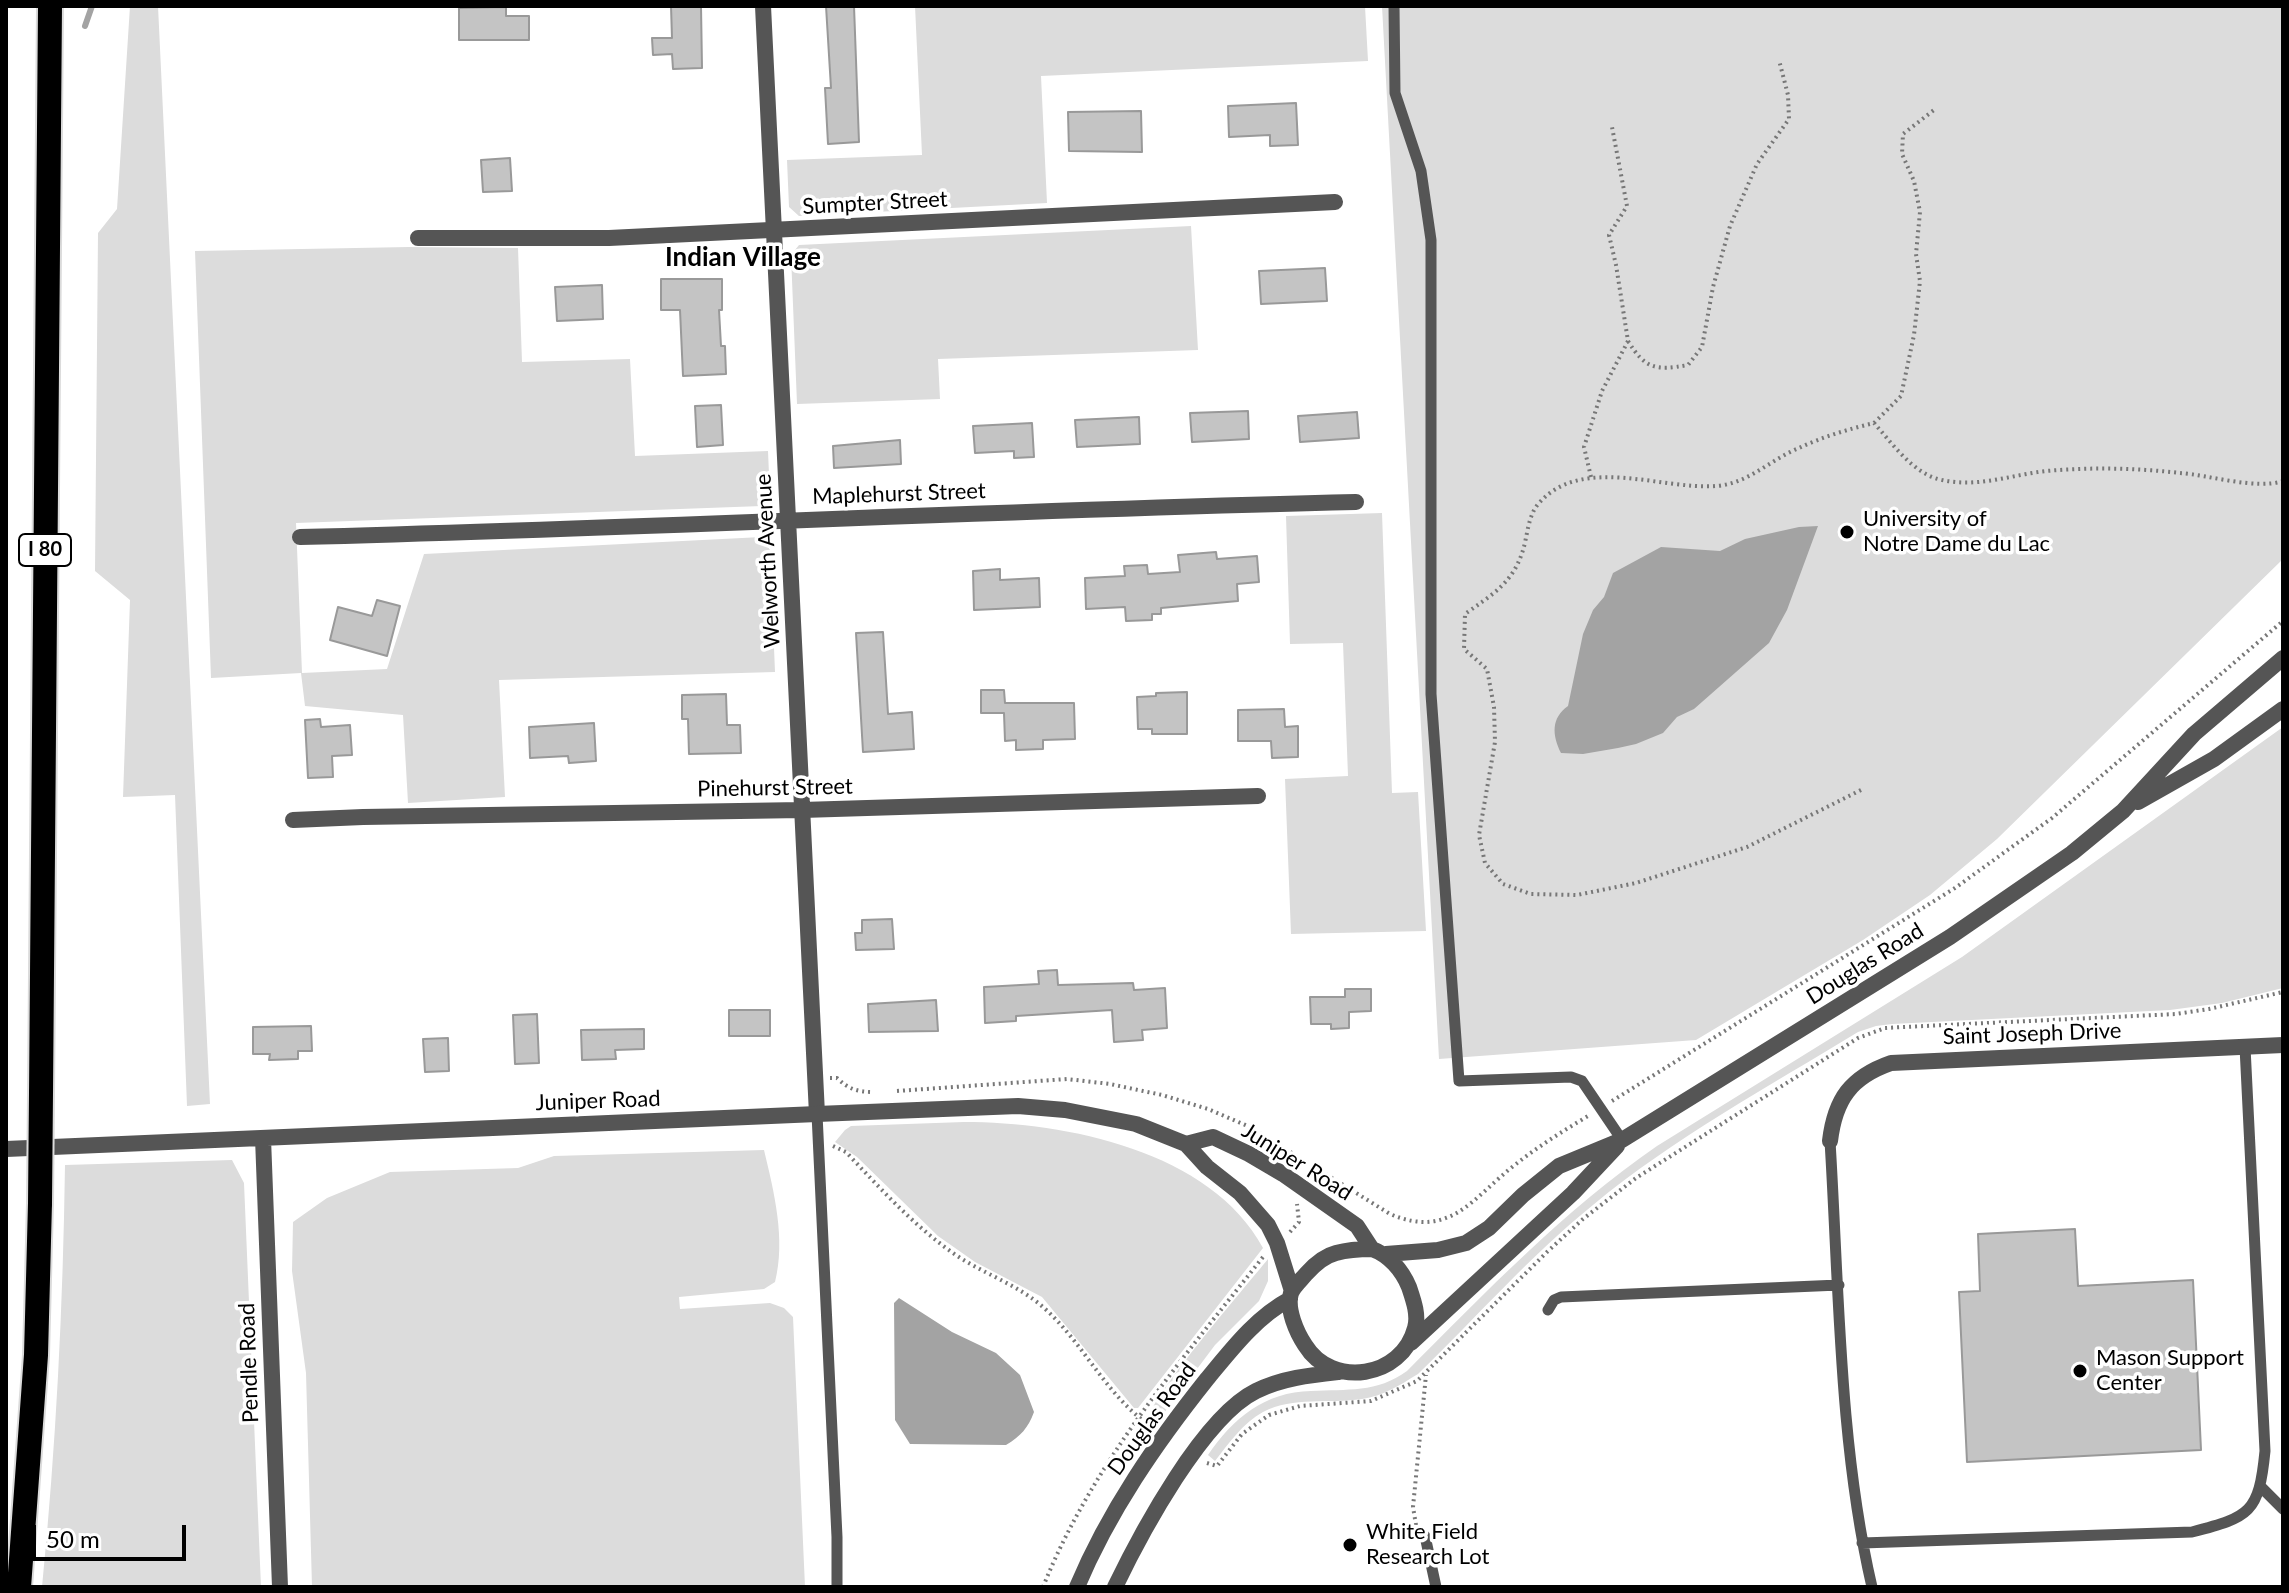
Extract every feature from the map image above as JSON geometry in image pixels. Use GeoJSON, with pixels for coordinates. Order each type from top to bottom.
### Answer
{"type":"FeatureCollection","features":[{"type":"Feature","properties":{"kind":"highway","name":"I 80"},"geometry":{"type":"LineString","coordinates":[[19,1587],[36,1355],[40,1203],[50,6]]}},
{"type":"Feature","properties":{"kind":"street","name":"Welworth Avenue"},"geometry":{"type":"LineString","coordinates":[[763,6],[817,1114]]}},
{"type":"Feature","properties":{"kind":"street","name":"Sumpter Street"},"geometry":{"type":"LineString","coordinates":[[418,238],[609,238],[1335,202]]}},
{"type":"Feature","properties":{"kind":"street","name":"Maplehurst Street"},"geometry":{"type":"LineString","coordinates":[[300,537],[1356,502]]}},
{"type":"Feature","properties":{"kind":"street","name":"Douglas Road"},"geometry":{"type":"LineString","coordinates":[[1379,1251],[1438,1250],[1466,1243],[1489,1228],[1559,1166],[1622,1140],[1950,937],[2072,853],[2123,811],[2194,734],[2283,658]]}},
{"type":"Feature","properties":{"kind":"street","name":"Douglas Road"},"geometry":{"type":"LineString","coordinates":[[2123,811],[2214,759],[2283,709]]}},
{"type":"Feature","properties":{"kind":"street","name":"Pinehurst Street"},"geometry":{"type":"LineString","coordinates":[[293,820],[802,810],[1258,796]]}},
{"type":"Feature","properties":{"kind":"street","name":"Saint Joseph Drive"},"geometry":{"type":"LineString","coordinates":[[1830,1141],[1838,1104],[1847,1092],[1867,1073],[1891,1063],[2283,1045]]}},
{"type":"Feature","properties":{"kind":"street","name":"Juniper Road"},"geometry":{"type":"LineString","coordinates":[[6,1149],[1018,1106],[1065,1110],[1136,1124],[1186,1144],[1207,1167],[1240,1193],[1268,1225],[1277,1243],[1291,1295]]}},
{"type":"Feature","properties":{"kind":"street","name":"Juniper Road"},"geometry":{"type":"LineString","coordinates":[[1186,1144],[1213,1137],[1249,1154],[1357,1226],[1379,1251]]}},
{"type":"Feature","properties":{"kind":"street","name":"Pendle Road"},"geometry":{"type":"LineString","coordinates":[[263,1138],[280,1587]]}},
{"type":"Feature","properties":{"kind":"street","name":"Douglas Road"},"geometry":{"type":"LineString","coordinates":[[1407,1347],[1573,1193],[1622,1140]]}},
{"type":"Feature","properties":{"kind":"street"},"geometry":{"type":"LineString","coordinates":[[1115,1587],[1184,1466],[1214,1423],[1233,1405],[1255,1391],[1281,1381],[1342,1372],[1360,1374],[1378,1369],[1394,1360],[1407,1347],[1416,1327],[1415,1304],[1406,1279],[1379,1251],[1333,1254],[1314,1266],[1291,1295],[1294,1321],[1310,1353],[1324,1365],[1342,1372]]}},
{"type":"Feature","properties":{"kind":"street","name":"Douglas Road"},"geometry":{"type":"LineString","coordinates":[[1077,1587],[1113,1516],[1156,1447],[1230,1351],[1274,1307],[1291,1295]]}},
{"type":"Feature","properties":{"kind":"lane"},"geometry":{"type":"LineString","coordinates":[[1394,6],[1395,93],[1421,171],[1431,240],[1431,694],[1459,1081],[1571,1077],[1588,1087],[1622,1140]]}},
{"type":"Feature","properties":{"kind":"lane"},"geometry":{"type":"LineString","coordinates":[[1862,1543],[2192,1532],[2226,1523],[2249,1511],[2261,1487],[2265,1451],[2245,1047]]}},
{"type":"Feature","properties":{"kind":"lane"},"geometry":{"type":"LineString","coordinates":[[817,1114],[837,1587]]}},
{"type":"Feature","properties":{"kind":"lane"},"geometry":{"type":"LineString","coordinates":[[1830,1141],[1850,1452],[1862,1543],[1872,1587]]}},
{"type":"Feature","properties":{"kind":"lane"},"geometry":{"type":"LineString","coordinates":[[1548,1310],[1554,1300],[1561,1297],[1839,1285]]}},
{"type":"Feature","properties":{"kind":"lane"},"geometry":{"type":"LineString","coordinates":[[2261,1487],[2283,1509]]}},
{"type":"Feature","properties":{"kind":"lane"},"geometry":{"type":"LineString","coordinates":[[1425,1536],[1436,1587]]}},
{"type":"Feature","properties":{"kind":"path"},"geometry":{"type":"LineString","coordinates":[[1612,127],[1627,206],[1609,235],[1628,341],[1639,359],[1664,369],[1688,365],[1702,347],[1713,287],[1730,226],[1757,164],[1789,119],[1788,95],[1779,60]]}},
{"type":"Feature","properties":{"kind":"path"},"geometry":{"type":"LineString","coordinates":[[1861,790],[1747,847],[1636,883],[1577,895],[1531,894],[1503,884],[1485,863],[1479,835],[1495,742],[1494,707],[1487,669],[1464,649],[1465,614],[1510,580],[1539,502],[1566,484],[1591,477],[1717,486],[1756,473],[1796,448],[1874,423],[1901,396],[1914,335],[1920,281],[1916,254],[1920,212],[1914,181],[1902,154],[1903,134],[1934,110]]}},
{"type":"Feature","properties":{"kind":"path"},"geometry":{"type":"LineString","coordinates":[[1591,477],[1584,447],[1602,391],[1628,341]]}},
{"type":"Feature","properties":{"kind":"path"},"geometry":{"type":"LineString","coordinates":[[1874,423],[1916,467],[1936,479],[1975,483],[2046,471],[2105,468],[2184,473],[2229,481],[2283,481]]}},
{"type":"Feature","properties":{"kind":"path"},"geometry":{"type":"LineString","coordinates":[[1317,1168],[1390,1214],[1414,1223],[1434,1222],[1467,1208],[1531,1152],[1955,888],[2052,818],[2283,621]]}},
{"type":"Feature","properties":{"kind":"path"},"geometry":{"type":"LineString","coordinates":[[1203,1461],[1217,1466],[1242,1434],[1269,1415],[1300,1406],[1371,1401],[1404,1389],[1426,1372],[1556,1244],[1636,1178],[1871,1031],[2176,1014],[2283,992]]}},
{"type":"Feature","properties":{"kind":"path"},"geometry":{"type":"LineString","coordinates":[[819,1146],[837,1146],[932,1237],[980,1271],[1041,1305],[1073,1339],[1126,1408],[1152,1427]]}},
{"type":"Feature","properties":{"kind":"path"},"geometry":{"type":"LineString","coordinates":[[1287,1235],[1299,1222],[1297,1198]]}},
{"type":"Feature","properties":{"kind":"path"},"geometry":{"type":"LineString","coordinates":[[1043,1587],[1078,1511],[1137,1417],[1266,1252]]}},
{"type":"Feature","properties":{"kind":"path"},"geometry":{"type":"LineString","coordinates":[[1425,1536],[1416,1526],[1413,1507],[1426,1372]]}},
{"type":"Feature","properties":{"kind":"shaded area"},"geometry":{"type":"Polygon","coordinates":[[[130,6],[158,6],[210,1104],[187,1106],[175,795],[123,797],[130,600],[95,571],[98,233],[117,209],[130,6]]]}},
{"type":"Feature","properties":{"kind":"shaded area"},"geometry":{"type":"Polygon","coordinates":[[[915,6],[1365,6],[1368,61],[1041,76],[1047,203],[799,216],[789,207],[787,160],[922,155],[915,6]]]}},
{"type":"Feature","properties":{"kind":"shaded area"},"geometry":{"type":"Polygon","coordinates":[[[1382,6],[2283,6],[2283,559],[1997,839],[1930,895],[1863,940],[1696,1040],[1439,1059],[1382,6]]]}},
{"type":"Feature","properties":{"kind":"shaded area"},"geometry":{"type":"Polygon","coordinates":[[[1191,226],[1198,350],[938,359],[940,399],[797,404],[791,255],[799,245],[1191,226]]]}},
{"type":"Feature","properties":{"kind":"shaded area"},"geometry":{"type":"Polygon","coordinates":[[[518,248],[522,362],[630,359],[635,456],[768,451],[770,498],[762,506],[296,523],[302,673],[387,669],[424,554],[762,537],[770,550],[775,672],[499,680],[505,797],[408,803],[403,715],[305,706],[301,673],[211,678],[195,251],[518,248]]]}},
{"type":"Feature","properties":{"kind":"shaded area"},"geometry":{"type":"Polygon","coordinates":[[[1382,513],[1392,793],[1418,792],[1426,931],[1291,934],[1285,779],[1348,776],[1343,643],[1290,644],[1286,516],[1382,513]]]}},
{"type":"Feature","properties":{"kind":"shaded area"},"geometry":{"type":"Polygon","coordinates":[[[1818,526],[1787,610],[1769,643],[1694,709],[1677,717],[1663,733],[1618,748],[1583,754],[1561,753],[1556,740],[1556,721],[1568,706],[1583,634],[1593,610],[1604,597],[1613,573],[1661,547],[1720,551],[1745,539],[1818,526]]]}},
{"type":"Feature","properties":{"kind":"shaded area"},"geometry":{"type":"Polygon","coordinates":[[[2283,727],[2283,988],[2222,1003],[2170,1010],[1892,1024],[1858,1032],[1656,1157],[1593,1205],[1547,1245],[1418,1374],[1370,1398],[1299,1402],[1275,1407],[1249,1422],[1215,1461],[1208,1455],[1239,1419],[1279,1396],[1373,1386],[1407,1371],[1527,1253],[1622,1171],[1657,1146],[1962,957],[2283,727]]]}},
{"type":"Feature","properties":{"kind":"shaded area"},"geometry":{"type":"Polygon","coordinates":[[[964,1122],[1046,1128],[1090,1136],[1132,1149],[1172,1166],[1209,1187],[1239,1215],[1263,1248],[1138,1408],[1134,1408],[1042,1297],[975,1262],[938,1236],[857,1157],[835,1142],[851,1126],[964,1122]]]}},
{"type":"Feature","properties":{"kind":"shaded area"},"geometry":{"type":"Polygon","coordinates":[[[764,1150],[779,1232],[775,1282],[764,1289],[679,1297],[680,1309],[770,1303],[784,1308],[793,1317],[805,1587],[312,1587],[306,1373],[292,1271],[293,1222],[327,1198],[390,1172],[518,1168],[554,1156],[764,1150]]]}},
{"type":"Feature","properties":{"kind":"shaded area"},"geometry":{"type":"Polygon","coordinates":[[[232,1160],[244,1183],[261,1587],[42,1587],[58,1376],[65,1165],[232,1160]]]}},
{"type":"Feature","properties":{"kind":"shaded area"},"geometry":{"type":"Polygon","coordinates":[[[1268,1259],[1268,1281],[1259,1301],[1215,1345],[1155,1425],[1148,1420],[1165,1389],[1268,1259]]]}},
{"type":"Feature","properties":{"kind":"shaded area"},"geometry":{"type":"Polygon","coordinates":[[[899,1298],[952,1332],[996,1353],[1020,1375],[1034,1412],[1016,1438],[1006,1445],[910,1444],[895,1420],[894,1303],[899,1298]]]}},
{"type":"Feature","properties":{"kind":"building"},"geometry":{"type":"Polygon","coordinates":[[[671,6],[701,6],[702,68],[673,69],[672,54],[653,55],[652,38],[672,38],[671,6]]]}},
{"type":"Feature","properties":{"kind":"building"},"geometry":{"type":"Polygon","coordinates":[[[826,6],[854,6],[859,142],[828,144],[825,88],[831,88],[826,6]]]}},
{"type":"Feature","properties":{"kind":"building"},"geometry":{"type":"Polygon","coordinates":[[[506,7],[506,16],[529,16],[529,40],[459,40],[459,8],[506,7]]]}},
{"type":"Feature","properties":{"kind":"building"},"geometry":{"type":"Polygon","coordinates":[[[1296,103],[1298,145],[1270,146],[1270,135],[1229,137],[1228,106],[1296,103]]]}},
{"type":"Feature","properties":{"kind":"building"},"geometry":{"type":"Polygon","coordinates":[[[1141,111],[1142,152],[1069,151],[1068,112],[1141,111]]]}},
{"type":"Feature","properties":{"kind":"building"},"geometry":{"type":"Polygon","coordinates":[[[510,158],[512,191],[483,192],[481,160],[510,158]]]}},
{"type":"Feature","properties":{"kind":"building"},"geometry":{"type":"Polygon","coordinates":[[[1325,268],[1327,301],[1261,304],[1259,271],[1325,268]]]}},
{"type":"Feature","properties":{"kind":"building"},"geometry":{"type":"Polygon","coordinates":[[[661,279],[722,279],[722,310],[719,310],[726,374],[683,376],[680,310],[661,310],[661,279]]]}},
{"type":"Feature","properties":{"kind":"building"},"geometry":{"type":"Polygon","coordinates":[[[602,285],[603,319],[557,321],[555,287],[602,285]]]}},
{"type":"Feature","properties":{"kind":"building"},"geometry":{"type":"Polygon","coordinates":[[[721,405],[723,445],[697,447],[695,406],[721,405]]]}},
{"type":"Feature","properties":{"kind":"building"},"geometry":{"type":"Polygon","coordinates":[[[1248,411],[1249,439],[1192,442],[1190,413],[1248,411]]]}},
{"type":"Feature","properties":{"kind":"building"},"geometry":{"type":"Polygon","coordinates":[[[1357,412],[1359,438],[1300,442],[1298,416],[1357,412]]]}},
{"type":"Feature","properties":{"kind":"building"},"geometry":{"type":"Polygon","coordinates":[[[1139,417],[1140,444],[1077,447],[1075,420],[1139,417]]]}},
{"type":"Feature","properties":{"kind":"building"},"geometry":{"type":"Polygon","coordinates":[[[1032,423],[1034,457],[1014,458],[1014,451],[975,453],[973,426],[1032,423]]]}},
{"type":"Feature","properties":{"kind":"building"},"geometry":{"type":"Polygon","coordinates":[[[900,440],[901,464],[834,468],[833,446],[900,440]]]}},
{"type":"Feature","properties":{"kind":"building"},"geometry":{"type":"Polygon","coordinates":[[[1216,552],[1217,559],[1257,556],[1259,582],[1237,584],[1238,601],[1161,608],[1161,614],[1152,614],[1152,620],[1126,621],[1125,607],[1086,609],[1085,578],[1125,576],[1124,566],[1147,565],[1148,574],[1180,572],[1178,555],[1216,552]]]}},
{"type":"Feature","properties":{"kind":"building"},"geometry":{"type":"Polygon","coordinates":[[[1000,569],[1000,580],[1039,578],[1040,607],[974,610],[973,571],[1000,569]]]}},
{"type":"Feature","properties":{"kind":"building"},"geometry":{"type":"Polygon","coordinates":[[[377,600],[400,606],[387,656],[330,640],[338,607],[372,616],[377,600]]]}},
{"type":"Feature","properties":{"kind":"building"},"geometry":{"type":"Polygon","coordinates":[[[883,632],[888,714],[912,712],[914,749],[863,752],[856,633],[883,632]]]}},
{"type":"Feature","properties":{"kind":"building"},"geometry":{"type":"Polygon","coordinates":[[[981,690],[1004,690],[1005,703],[1074,703],[1075,739],[1043,740],[1043,749],[1016,750],[1016,740],[1005,741],[1004,713],[981,713],[981,690]]]}},
{"type":"Feature","properties":{"kind":"building"},"geometry":{"type":"Polygon","coordinates":[[[1187,692],[1187,734],[1152,734],[1152,729],[1138,729],[1137,697],[1187,692]]]}},
{"type":"Feature","properties":{"kind":"building"},"geometry":{"type":"Polygon","coordinates":[[[726,694],[727,725],[740,725],[741,753],[689,754],[688,719],[682,719],[682,695],[726,694]]]}},
{"type":"Feature","properties":{"kind":"building"},"geometry":{"type":"Polygon","coordinates":[[[1284,709],[1285,727],[1298,726],[1298,757],[1272,758],[1271,741],[1238,741],[1238,710],[1284,709]]]}},
{"type":"Feature","properties":{"kind":"building"},"geometry":{"type":"Polygon","coordinates":[[[320,719],[321,727],[350,725],[352,755],[332,756],[333,777],[308,778],[305,720],[320,719]]]}},
{"type":"Feature","properties":{"kind":"building"},"geometry":{"type":"Polygon","coordinates":[[[594,723],[596,761],[569,763],[568,756],[530,758],[529,727],[594,723]]]}},
{"type":"Feature","properties":{"kind":"building"},"geometry":{"type":"Polygon","coordinates":[[[892,919],[894,949],[856,950],[855,933],[862,933],[862,920],[892,919]]]}},
{"type":"Feature","properties":{"kind":"building"},"geometry":{"type":"Polygon","coordinates":[[[1057,970],[1058,985],[1133,983],[1134,990],[1165,988],[1167,1028],[1142,1030],[1143,1040],[1114,1042],[1112,1010],[1016,1016],[1016,1021],[985,1023],[984,987],[1039,984],[1038,971],[1057,970]]]}},
{"type":"Feature","properties":{"kind":"building"},"geometry":{"type":"Polygon","coordinates":[[[1345,989],[1371,989],[1371,1011],[1349,1012],[1349,1028],[1331,1029],[1331,1024],[1311,1024],[1310,997],[1345,997],[1345,989]]]}},
{"type":"Feature","properties":{"kind":"building"},"geometry":{"type":"Polygon","coordinates":[[[936,1000],[938,1031],[869,1032],[868,1004],[936,1000]]]}},
{"type":"Feature","properties":{"kind":"building"},"geometry":{"type":"Polygon","coordinates":[[[729,1010],[770,1010],[770,1036],[729,1036],[729,1010]]]}},
{"type":"Feature","properties":{"kind":"building"},"geometry":{"type":"Polygon","coordinates":[[[537,1014],[539,1063],[515,1064],[513,1015],[537,1014]]]}},
{"type":"Feature","properties":{"kind":"building"},"geometry":{"type":"Polygon","coordinates":[[[311,1026],[312,1051],[298,1051],[298,1059],[269,1060],[270,1054],[253,1054],[253,1027],[311,1026]]]}},
{"type":"Feature","properties":{"kind":"building"},"geometry":{"type":"Polygon","coordinates":[[[644,1029],[644,1049],[615,1050],[616,1059],[582,1060],[581,1030],[644,1029]]]}},
{"type":"Feature","properties":{"kind":"building"},"geometry":{"type":"Polygon","coordinates":[[[448,1038],[449,1071],[425,1072],[423,1039],[448,1038]]]}},
{"type":"Feature","properties":{"kind":"building","name":"Mason Support Center"},"geometry":{"type":"Polygon","coordinates":[[[2075,1229],[2078,1286],[2193,1280],[2201,1450],[1967,1462],[1959,1292],[1980,1291],[1978,1234],[2075,1229]]]}},
{"type":"Feature","properties":{"kind":"waterway"},"geometry":{"type":"LineString","coordinates":[[85,26],[92,6]]}},
{"type":"Feature","properties":{"kind":"place","name":"University of Notre Dame du Lac"},"geometry":{"type":"Point","coordinates":[1847,532]}},
{"type":"Feature","properties":{"kind":"place","name":"Mason Support Center"},"geometry":{"type":"Point","coordinates":[2080,1371]}},
{"type":"Feature","properties":{"kind":"place","name":"White Field Research Lot"},"geometry":{"type":"Point","coordinates":[1350,1545]}},
{"type":"Feature","properties":{"kind":"district","name":"Indian Village"},"geometry":{"type":"Point","coordinates":[743,258]}}]}
